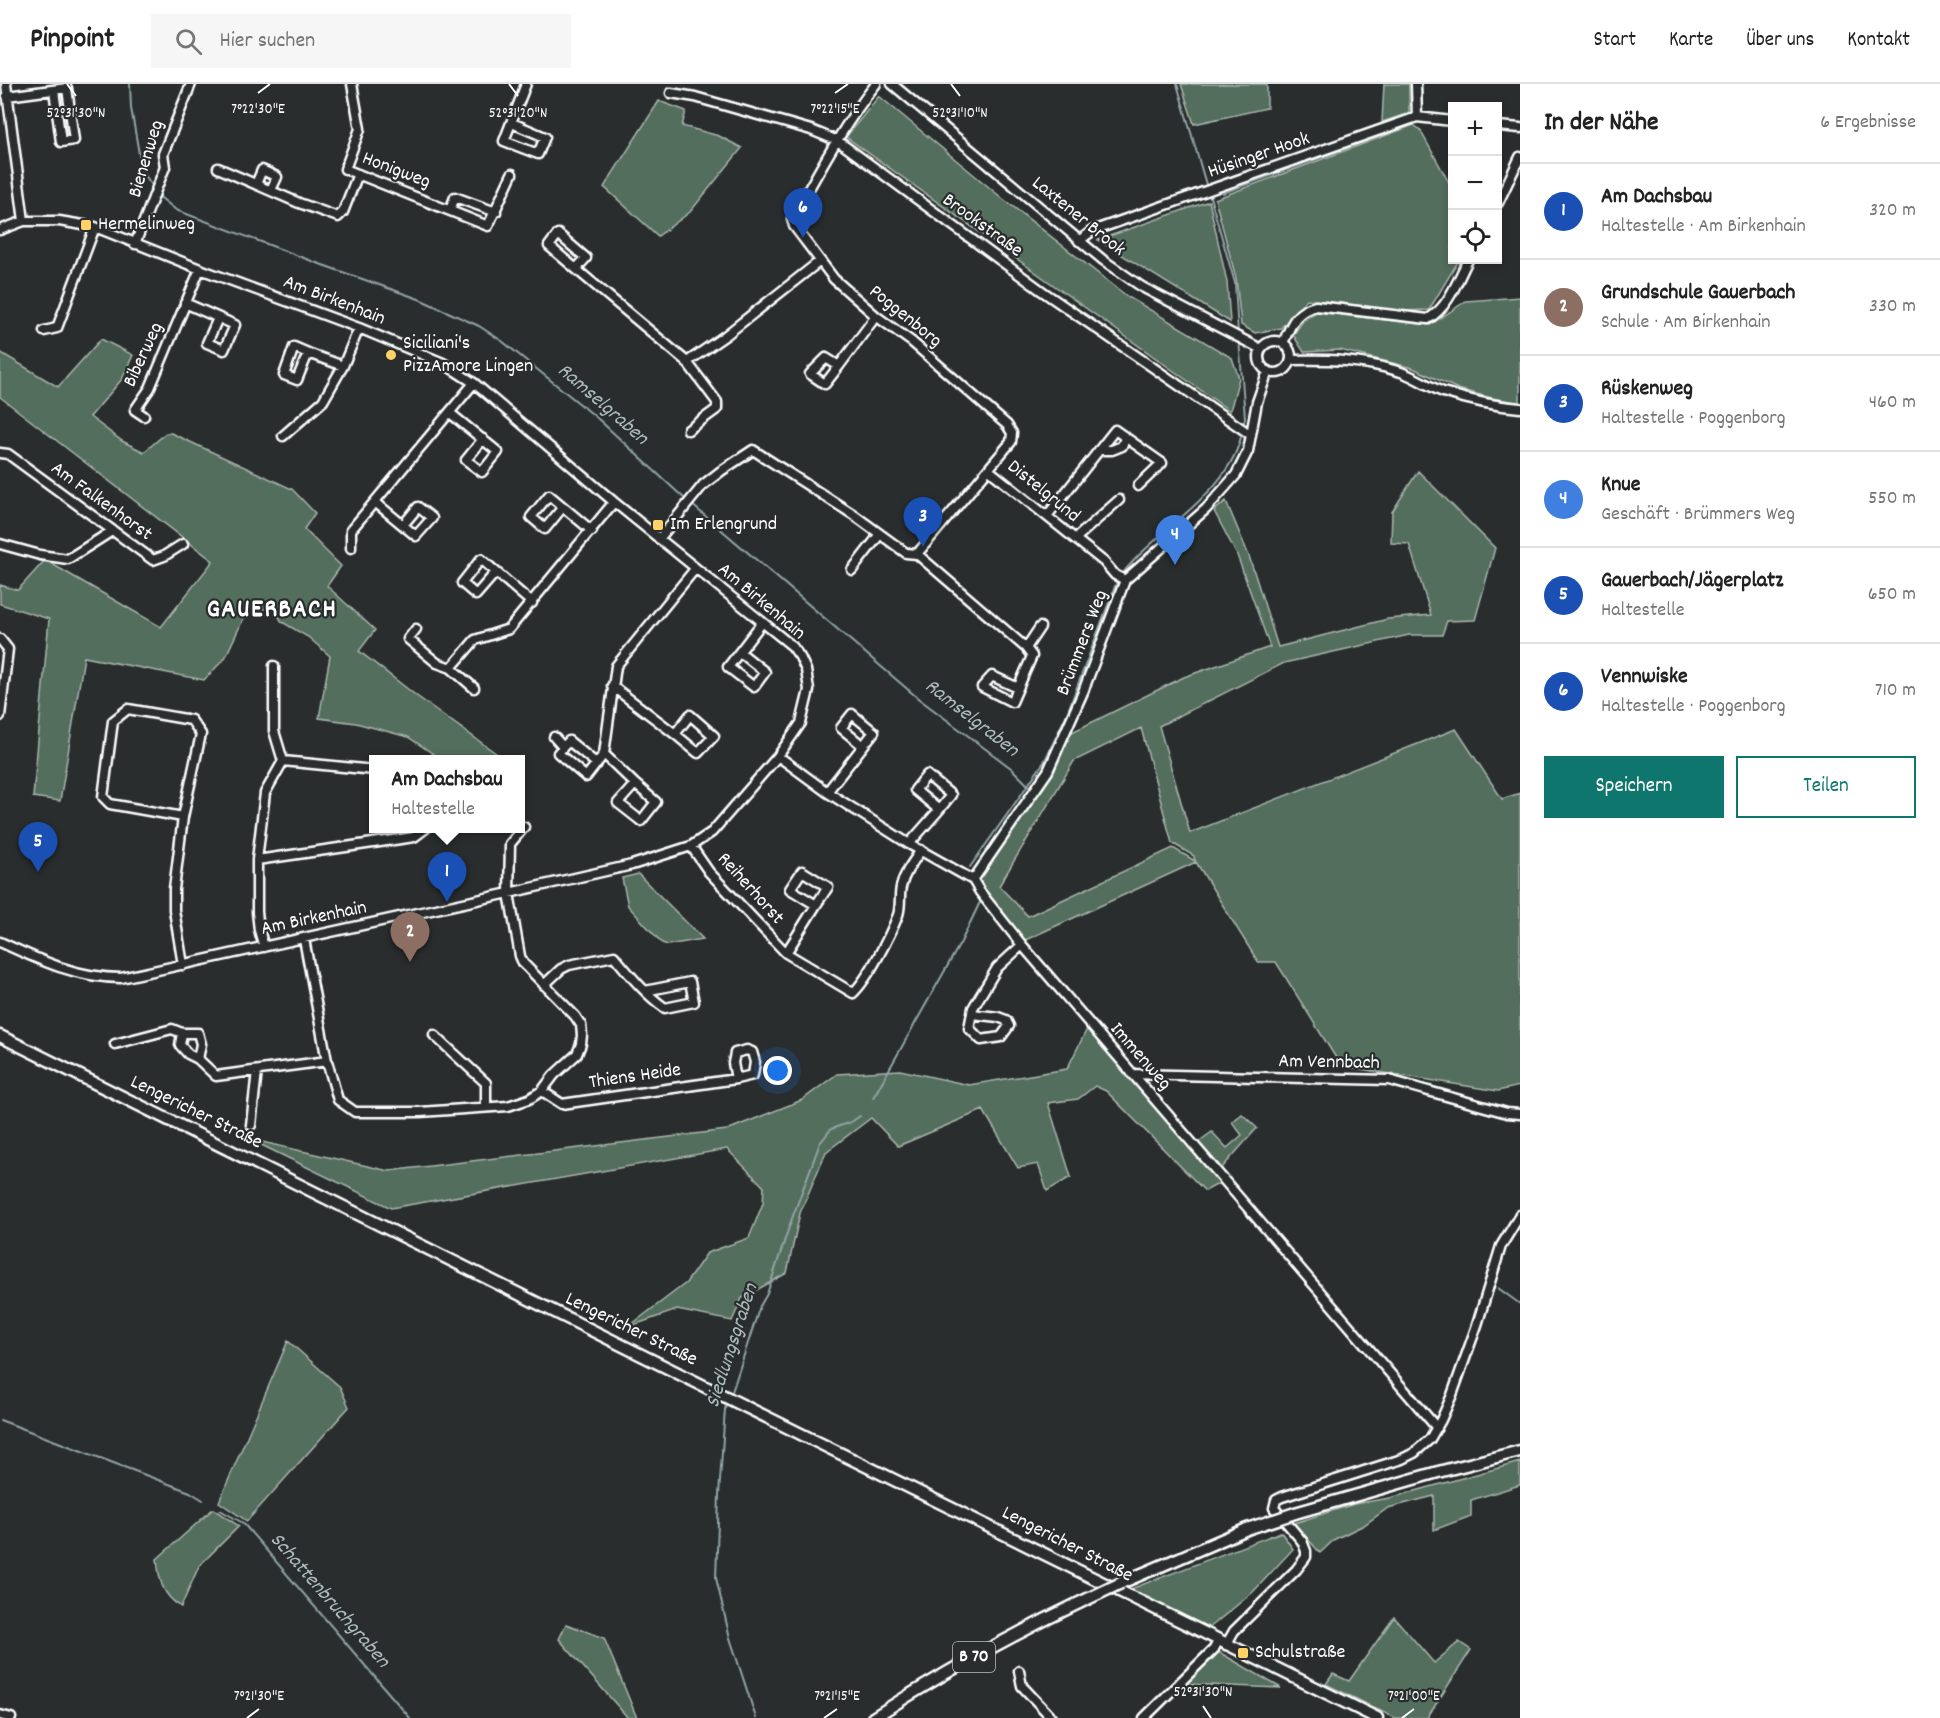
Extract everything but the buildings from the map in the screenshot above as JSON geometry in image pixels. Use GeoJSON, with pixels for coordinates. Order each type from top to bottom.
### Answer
{"type":"FeatureCollection","features":[{"type":"Feature","properties":{"kind":"main road","name":"Lengericher Straße"},"geometry":{"type":"LineString","coordinates":[[0,1036],[1377,1718]]}},
{"type":"Feature","properties":{"kind":"main road","name":"B 70"},"geometry":{"type":"LineString","coordinates":[[873,1718],[982,1652],[1027,1628],[1121,1583],[1247,1529],[1438,1472],[1520,1451]]}},
{"type":"Feature","properties":{"kind":"street"},"geometry":{"type":"LineString","coordinates":[[6,84],[24,221]]}},
{"type":"Feature","properties":{"kind":"street","name":"Bienenweg"},"geometry":{"type":"LineString","coordinates":[[135,243],[165,167],[163,154],[191,84]]}},
{"type":"Feature","properties":{"kind":"street","name":"Honigweg"},"geometry":{"type":"LineString","coordinates":[[352,84],[360,129],[345,169],[488,226],[496,212],[455,196],[450,210]]}},
{"type":"Feature","properties":{"kind":"street"},"geometry":{"type":"LineString","coordinates":[[512,123],[545,137],[538,154],[504,141],[526,84]]}},
{"type":"Feature","properties":{"kind":"street","name":"Poggenborg"},"geometry":{"type":"LineString","coordinates":[[876,84],[838,141],[792,219],[794,226],[834,279],[912,342],[1007,425],[1012,434],[1011,442],[989,470],[917,554]]}},
{"type":"Feature","properties":{"kind":"street","name":"Laxtener Brook"},"geometry":{"type":"LineString","coordinates":[[892,84],[1079,241],[1142,287],[1261,349]]}},
{"type":"Feature","properties":{"kind":"street"},"geometry":{"type":"LineString","coordinates":[[1416,84],[1417,117]]}},
{"type":"Feature","properties":{"kind":"street"},"geometry":{"type":"LineString","coordinates":[[7,96],[67,88],[74,140],[61,142],[54,90]]}},
{"type":"Feature","properties":{"kind":"street","name":"Brookstraße"},"geometry":{"type":"LineString","coordinates":[[671,93],[811,130],[838,141],[1042,291],[1250,434]]}},
{"type":"Feature","properties":{"kind":"street","name":"Hüsinger Hook"},"geometry":{"type":"LineString","coordinates":[[1079,241],[1092,231],[1417,117],[1448,121]]}},
{"type":"Feature","properties":{"kind":"street"},"geometry":{"type":"LineString","coordinates":[[1502,126],[1520,128]]}},
{"type":"Feature","properties":{"kind":"street"},"geometry":{"type":"LineString","coordinates":[[1502,193],[1520,158]]}},
{"type":"Feature","properties":{"kind":"street"},"geometry":{"type":"LineString","coordinates":[[218,168],[338,217],[343,212],[358,174]]}},
{"type":"Feature","properties":{"kind":"street"},"geometry":{"type":"LineString","coordinates":[[256,184],[262,170],[277,177],[271,190]]}},
{"type":"Feature","properties":{"kind":"street"},"geometry":{"type":"LineString","coordinates":[[496,212],[512,174]]}},
{"type":"Feature","properties":{"kind":"street","name":"Am Birkenhain"},"geometry":{"type":"LineString","coordinates":[[0,230],[24,221],[59,221],[95,227],[433,358],[474,382],[614,502],[792,646],[806,670],[809,690],[801,723],[778,756],[712,832],[690,846],[632,865],[121,978],[98,978],[76,973],[39,960],[0,942]]}},
{"type":"Feature","properties":{"kind":"street"},"geometry":{"type":"LineString","coordinates":[[44,331],[57,328],[95,227]]}},
{"type":"Feature","properties":{"kind":"street"},"geometry":{"type":"LineString","coordinates":[[687,362],[726,335],[820,261]]}},
{"type":"Feature","properties":{"kind":"street"},"geometry":{"type":"LineString","coordinates":[[1283,343],[1297,316],[1305,309],[1316,306],[1418,320],[1428,319],[1437,314],[1446,303],[1466,264]]}},
{"type":"Feature","properties":{"kind":"street","name":"Biberweg"},"geometry":{"type":"LineString","coordinates":[[144,416],[135,410],[150,388],[200,269]]}},
{"type":"Feature","properties":{"kind":"street"},"geometry":{"type":"LineString","coordinates":[[576,269],[687,362],[717,402],[717,409],[688,430]]}},
{"type":"Feature","properties":{"kind":"street"},"geometry":{"type":"LineString","coordinates":[[185,303],[219,318]]}},
{"type":"Feature","properties":{"kind":"street"},"geometry":{"type":"LineString","coordinates":[[839,366],[876,315]]}},
{"type":"Feature","properties":{"kind":"street"},"geometry":{"type":"LineString","coordinates":[[283,436],[323,401],[343,366],[359,328]]}},
{"type":"Feature","properties":{"kind":"street"},"geometry":{"type":"LineString","coordinates":[[1270,341],[1283,343],[1291,353],[1288,367],[1275,373],[1268,371],[1262,366],[1259,357],[1261,349],[1270,341]]}},
{"type":"Feature","properties":{"kind":"street"},"geometry":{"type":"LineString","coordinates":[[308,352],[343,366]]}},
{"type":"Feature","properties":{"kind":"street"},"geometry":{"type":"LineString","coordinates":[[1291,360],[1319,358],[1364,362],[1402,372],[1441,391],[1468,399],[1520,408]]}},
{"type":"Feature","properties":{"kind":"street","name":"Brümmers Weg"},"geometry":{"type":"LineString","coordinates":[[973,880],[1048,771],[1079,702],[1121,578],[1214,501],[1236,475],[1248,451],[1257,402],[1268,371]]}},
{"type":"Feature","properties":{"kind":"street"},"geometry":{"type":"LineString","coordinates":[[351,548],[351,530],[474,382]]}},
{"type":"Feature","properties":{"kind":"street"},"geometry":{"type":"LineString","coordinates":[[450,413],[483,439]]}},
{"type":"Feature","properties":{"kind":"street"},"geometry":{"type":"LineString","coordinates":[[1047,516],[1115,430],[1162,463],[1138,486]]}},
{"type":"Feature","properties":{"kind":"street"},"geometry":{"type":"LineString","coordinates":[[1099,450],[1112,450],[1122,446],[1125,438]]}},
{"type":"Feature","properties":{"kind":"street"},"geometry":{"type":"LineString","coordinates":[[659,539],[703,485],[753,450],[854,514],[906,553],[917,554],[1026,648],[1032,656],[1018,688]]}},
{"type":"Feature","properties":{"kind":"street","name":"Am Falkenhorst"},"geometry":{"type":"LineString","coordinates":[[0,453],[8,454],[153,560],[183,544]]}},
{"type":"Feature","properties":{"kind":"street","name":"Distelgrund"},"geometry":{"type":"LineString","coordinates":[[989,470],[1121,578]]}},
{"type":"Feature","properties":{"kind":"street","name":"Distelgrund"},"geometry":{"type":"LineString","coordinates":[[1075,539],[1119,500]]}},
{"type":"Feature","properties":{"kind":"street"},"geometry":{"type":"LineString","coordinates":[[375,502],[403,525]]}},
{"type":"Feature","properties":{"kind":"street"},"geometry":{"type":"LineString","coordinates":[[451,668],[475,640],[509,629],[614,502]]}},
{"type":"Feature","properties":{"kind":"street"},"geometry":{"type":"LineString","coordinates":[[563,507],[592,531]]}},
{"type":"Feature","properties":{"kind":"street"},"geometry":{"type":"LineString","coordinates":[[0,544],[40,555],[68,559],[112,531]]}},
{"type":"Feature","properties":{"kind":"street"},"geometry":{"type":"LineString","coordinates":[[852,570],[879,534]]}},
{"type":"Feature","properties":{"kind":"street"},"geometry":{"type":"LineString","coordinates":[[597,764],[569,741],[558,753],[586,777],[597,764],[604,754],[616,666],[695,569]]}},
{"type":"Feature","properties":{"kind":"street"},"geometry":{"type":"LineString","coordinates":[[496,572],[532,603]]}},
{"type":"Feature","properties":{"kind":"street"},"geometry":{"type":"LineString","coordinates":[[740,652],[762,624]]}},
{"type":"Feature","properties":{"kind":"street"},"geometry":{"type":"LineString","coordinates":[[1026,648],[1040,627]]}},
{"type":"Feature","properties":{"kind":"street"},"geometry":{"type":"LineString","coordinates":[[416,629],[408,639],[437,663],[451,668],[474,688]]}},
{"type":"Feature","properties":{"kind":"street"},"geometry":{"type":"LineString","coordinates":[[0,639],[8,649],[0,716]]}},
{"type":"Feature","properties":{"kind":"street"},"geometry":{"type":"LineString","coordinates":[[264,947],[257,912],[257,860],[266,793],[283,760],[274,731],[274,666]]}},
{"type":"Feature","properties":{"kind":"street"},"geometry":{"type":"LineString","coordinates":[[612,686],[698,753],[714,736],[690,715],[675,734]]}},
{"type":"Feature","properties":{"kind":"street"},"geometry":{"type":"LineString","coordinates":[[183,817],[110,804],[103,797],[113,721],[128,709],[191,720],[201,734],[183,817],[174,889],[174,910],[183,965]]}},
{"type":"Feature","properties":{"kind":"street"},"geometry":{"type":"LineString","coordinates":[[554,737],[563,747]]}},
{"type":"Feature","properties":{"kind":"street"},"geometry":{"type":"LineString","coordinates":[[827,792],[863,746]]}},
{"type":"Feature","properties":{"kind":"street"},"geometry":{"type":"LineString","coordinates":[[604,754],[656,802],[641,821],[618,803],[635,784]]}},
{"type":"Feature","properties":{"kind":"street","name":"Immenweg"},"geometry":{"type":"LineString","coordinates":[[778,756],[827,792],[973,880],[1022,945],[1437,1428]]}},
{"type":"Feature","properties":{"kind":"street"},"geometry":{"type":"LineString","coordinates":[[283,760],[369,769]]}},
{"type":"Feature","properties":{"kind":"street"},"geometry":{"type":"LineString","coordinates":[[909,843],[939,810]]}},
{"type":"Feature","properties":{"kind":"street"},"geometry":{"type":"LineString","coordinates":[[257,860],[414,837],[419,833]]}},
{"type":"Feature","properties":{"kind":"street","name":"Thiens Heide"},"geometry":{"type":"LineString","coordinates":[[304,939],[327,1061],[339,1100],[355,1112],[420,1112],[508,1106],[528,1099],[542,1091],[554,1075],[576,1054],[582,1035],[581,1025],[575,1016],[523,963],[508,893],[510,844],[519,833]]}},
{"type":"Feature","properties":{"kind":"street","name":"Reiherhorst"},"geometry":{"type":"LineString","coordinates":[[690,846],[709,872],[786,953],[853,993],[876,958],[898,914],[901,886],[907,870],[921,850]]}},
{"type":"Feature","properties":{"kind":"street","name":"Reiherhorst"},"geometry":{"type":"LineString","coordinates":[[786,953],[828,887],[802,871],[790,889],[816,905]]}},
{"type":"Feature","properties":{"kind":"street"},"geometry":{"type":"LineString","coordinates":[[972,1014],[998,1017],[1006,1020],[1009,1026],[1001,1036],[981,1040],[969,1028],[973,1008],[997,968],[1022,945]]}},
{"type":"Feature","properties":{"kind":"street"},"geometry":{"type":"LineString","coordinates":[[544,985],[561,969],[569,965],[614,956],[645,991],[665,1008],[694,1002],[690,982],[645,991]]}},
{"type":"Feature","properties":{"kind":"street"},"geometry":{"type":"LineString","coordinates":[[115,1044],[172,1029],[182,1033],[198,1033],[201,1044],[198,1059]]}},
{"type":"Feature","properties":{"kind":"street"},"geometry":{"type":"LineString","coordinates":[[182,1033],[180,1045],[216,1076],[327,1061]]}},
{"type":"Feature","properties":{"kind":"street"},"geometry":{"type":"LineString","coordinates":[[434,1035],[486,1083],[486,1107]]}},
{"type":"Feature","properties":{"kind":"street"},"geometry":{"type":"LineString","coordinates":[[251,1125],[257,1071]]}},
{"type":"Feature","properties":{"kind":"street","name":"Am Vennbach"},"geometry":{"type":"LineString","coordinates":[[1132,1074],[1389,1080],[1508,1113],[1520,1114]]}},
{"type":"Feature","properties":{"kind":"street","name":"Thiens Heide"},"geometry":{"type":"LineString","coordinates":[[542,1091],[562,1104],[736,1079]]}},
{"type":"Feature","properties":{"kind":"street"},"geometry":{"type":"LineString","coordinates":[[1144,1718],[1296,1570],[1306,1557],[1302,1541],[1274,1508],[1276,1500],[1402,1459],[1422,1446],[1437,1428],[1452,1395],[1477,1325],[1501,1246],[1520,1215]]}},
{"type":"Feature","properties":{"kind":"street"},"geometry":{"type":"LineString","coordinates":[[1019,1671],[1022,1686],[1052,1718]]}},
{"type":"Feature","properties":{"kind":"street"},"geometry":{"type":"LineString","coordinates":[[0,1715],[11,1718]]}},
{"type":"Feature","properties":{"kind":"green space"},"geometry":{"type":"Polygon","coordinates":[[[1181,84],[1267,84],[1267,108],[1194,124],[1181,84]]]}},
{"type":"Feature","properties":{"kind":"green space"},"geometry":{"type":"Polygon","coordinates":[[[1384,84],[1409,84],[1409,113],[1382,122],[1384,84]]]}},
{"type":"Feature","properties":{"kind":"green space"},"geometry":{"type":"Polygon","coordinates":[[[879,96],[1002,198],[1128,297],[1232,358],[1239,378],[1230,411],[846,137],[879,96]]]}},
{"type":"Feature","properties":{"kind":"green space"},"geometry":{"type":"Polygon","coordinates":[[[659,101],[686,111],[682,126],[719,136],[742,148],[690,212],[658,236],[604,187],[659,101]]]}},
{"type":"Feature","properties":{"kind":"green space"},"geometry":{"type":"Polygon","coordinates":[[[1414,125],[1420,130],[1448,181],[1448,264],[1457,264],[1429,310],[1402,311],[1307,299],[1281,328],[1255,333],[1241,325],[1236,278],[1215,199],[1414,125]]]}},
{"type":"Feature","properties":{"kind":"green space"},"geometry":{"type":"Polygon","coordinates":[[[1209,201],[1227,282],[1230,322],[1098,240],[1209,201]]]}},
{"type":"Feature","properties":{"kind":"green space"},"geometry":{"type":"Polygon","coordinates":[[[1520,297],[1520,403],[1458,389],[1413,368],[1340,350],[1304,352],[1293,335],[1303,321],[1316,312],[1430,325],[1466,301],[1520,297]]]}},
{"type":"Feature","properties":{"kind":"green space"},"geometry":{"type":"Polygon","coordinates":[[[101,339],[133,355],[122,379],[90,417],[122,441],[144,452],[166,433],[171,433],[292,489],[315,513],[304,529],[341,566],[327,586],[375,630],[359,651],[498,755],[435,755],[408,737],[356,723],[319,718],[330,656],[308,637],[282,622],[274,609],[248,609],[225,658],[204,680],[84,657],[60,801],[33,797],[49,619],[0,604],[0,585],[18,590],[45,560],[161,627],[213,561],[0,397],[0,352],[58,387],[101,339]]]}},
{"type":"Feature","properties":{"kind":"green space"},"geometry":{"type":"Polygon","coordinates":[[[1418,471],[1495,548],[1475,620],[1447,621],[1442,635],[1409,635],[1284,663],[1159,726],[1190,833],[1456,729],[1502,799],[1520,793],[1520,1086],[1498,1091],[1341,1066],[1276,962],[1258,962],[1196,862],[1021,942],[979,880],[1053,772],[1070,733],[1184,677],[1270,647],[1237,555],[1214,511],[1226,501],[1249,556],[1278,647],[1388,619],[1431,615],[1409,544],[1391,543],[1392,512],[1418,471]],[[1141,728],[1074,761],[999,886],[1028,916],[1173,848],[1195,861],[1194,856],[1172,843],[1141,728]]]}},
{"type":"Feature","properties":{"kind":"green space"},"geometry":{"type":"Polygon","coordinates":[[[638,874],[703,939],[668,945],[662,943],[628,906],[622,878],[638,874]]]}},
{"type":"Feature","properties":{"kind":"green space"},"geometry":{"type":"Polygon","coordinates":[[[1087,1029],[1220,1183],[1205,1191],[1106,1091],[1095,1086],[1078,1099],[1048,1103],[1071,1177],[1047,1191],[1038,1164],[1018,1168],[983,1110],[898,1146],[871,1118],[826,1152],[800,1213],[787,1273],[742,1298],[732,1321],[677,1310],[628,1327],[686,1283],[707,1253],[749,1238],[763,1203],[764,1187],[727,1149],[391,1208],[249,1139],[389,1171],[727,1130],[802,1100],[837,1074],[900,1070],[969,1085],[1067,1069],[1087,1029]]]}},
{"type":"Feature","properties":{"kind":"green space"},"geometry":{"type":"Polygon","coordinates":[[[1242,1114],[1257,1128],[1222,1168],[1198,1142],[1212,1132],[1227,1148],[1242,1135],[1232,1122],[1242,1114]]]}},
{"type":"Feature","properties":{"kind":"green space"},"geometry":{"type":"Polygon","coordinates":[[[288,1341],[340,1387],[349,1407],[247,1521],[219,1502],[288,1341]]]}},
{"type":"Feature","properties":{"kind":"green space"},"geometry":{"type":"Polygon","coordinates":[[[1520,1462],[1520,1485],[1471,1500],[1471,1516],[1434,1530],[1434,1496],[1388,1508],[1364,1525],[1335,1539],[1320,1553],[1294,1523],[1354,1504],[1390,1498],[1520,1462]]]}},
{"type":"Feature","properties":{"kind":"green space"},"geometry":{"type":"Polygon","coordinates":[[[213,1509],[239,1526],[199,1566],[181,1607],[170,1597],[163,1586],[157,1559],[213,1509]]]}},
{"type":"Feature","properties":{"kind":"green space"},"geometry":{"type":"Polygon","coordinates":[[[1281,1532],[1293,1549],[1253,1592],[1209,1628],[1128,1590],[1281,1532]]]}},
{"type":"Feature","properties":{"kind":"green space"},"geometry":{"type":"Polygon","coordinates":[[[1394,1617],[1434,1663],[1459,1642],[1471,1650],[1427,1718],[1395,1718],[1326,1684],[1333,1674],[1349,1681],[1394,1617]]]}},
{"type":"Feature","properties":{"kind":"green space"},"geometry":{"type":"Polygon","coordinates":[[[566,1624],[604,1638],[637,1718],[628,1718],[559,1639],[566,1624]]]}},
{"type":"Feature","properties":{"kind":"green space"},"geometry":{"type":"Polygon","coordinates":[[[1217,1651],[1281,1688],[1185,1684],[1217,1651]]]}},
{"type":"Feature","properties":{"kind":"waterway","name":"Ramselgraben"},"geometry":{"type":"LineString","coordinates":[[130,84],[131,108],[142,171],[154,188]]}},
{"type":"Feature","properties":{"kind":"waterway"},"geometry":{"type":"LineString","coordinates":[[1177,84],[1207,188]]}},
{"type":"Feature","properties":{"kind":"waterway"},"geometry":{"type":"LineString","coordinates":[[1223,193],[1366,141]]}},
{"type":"Feature","properties":{"kind":"waterway","name":"Ramselgraben"},"geometry":{"type":"LineString","coordinates":[[157,192],[176,210],[419,299],[479,326],[502,341],[596,417],[686,500]]}},
{"type":"Feature","properties":{"kind":"waterway"},"geometry":{"type":"LineString","coordinates":[[1209,193],[1235,283],[1238,334]]}},
{"type":"Feature","properties":{"kind":"waterway"},"geometry":{"type":"LineString","coordinates":[[1239,339],[1245,418],[1243,426]]}},
{"type":"Feature","properties":{"kind":"waterway"},"geometry":{"type":"LineString","coordinates":[[970,867],[1044,762],[1066,716],[1117,581],[1149,545],[1207,494],[1223,475],[1235,454],[1242,432]]}},
{"type":"Feature","properties":{"kind":"waterway","name":"Ramselgraben"},"geometry":{"type":"LineString","coordinates":[[690,503],[919,699],[1011,768],[1029,786]]}},
{"type":"Feature","properties":{"kind":"waterway"},"geometry":{"type":"LineString","coordinates":[[873,1098],[961,942],[980,902]]}},
{"type":"Feature","properties":{"kind":"waterway","name":"Siedlungsgraben"},"geometry":{"type":"LineString","coordinates":[[731,1395],[760,1306],[767,1294],[820,1143],[831,1129],[860,1116]]}},
{"type":"Feature","properties":{"kind":"waterway"},"geometry":{"type":"LineString","coordinates":[[1498,1288],[1520,1304]]}},
{"type":"Feature","properties":{"kind":"waterway","name":"Siedlungsgraben"},"geometry":{"type":"LineString","coordinates":[[727,1403],[719,1495],[716,1578],[730,1638],[756,1718]]}},
{"type":"Feature","properties":{"kind":"waterway","name":"Schattenbruchgraben"},"geometry":{"type":"LineString","coordinates":[[0,1420],[190,1492],[203,1500]]}},
{"type":"Feature","properties":{"kind":"waterway","name":"Schattenbruchgraben"},"geometry":{"type":"LineString","coordinates":[[220,1510],[243,1523],[410,1718]]}},
{"type":"Feature","properties":{"kind":"place","name":"Hermelinweg"},"geometry":{"type":"Point","coordinates":[86,225]}},
{"type":"Feature","properties":{"kind":"place","name":"Vennwiske"},"geometry":{"type":"Point","coordinates":[803,238]}},
{"type":"Feature","properties":{"kind":"place","name":"Siciliani's PizzAmore Lingen"},"geometry":{"type":"Point","coordinates":[391,355]}},
{"type":"Feature","properties":{"kind":"place","name":"Im Erlengrund"},"geometry":{"type":"Point","coordinates":[658,525]}},
{"type":"Feature","properties":{"kind":"place","name":"Rüskenweg"},"geometry":{"type":"Point","coordinates":[923,547]}},
{"type":"Feature","properties":{"kind":"place","name":"Knue"},"geometry":{"type":"Point","coordinates":[1175,565]}},
{"type":"Feature","properties":{"kind":"place","name":"Gauerbach/Jägerplatz"},"geometry":{"type":"Point","coordinates":[38,872]}},
{"type":"Feature","properties":{"kind":"place","name":"Am Dachsbau"},"geometry":{"type":"Point","coordinates":[447,902]}},
{"type":"Feature","properties":{"kind":"place","name":"Grundschule Gauerbach"},"geometry":{"type":"Point","coordinates":[410,962]}},
{"type":"Feature","properties":{"kind":"place","name":"Schulstraße"},"geometry":{"type":"Point","coordinates":[1243,1653]}},
{"type":"Feature","properties":{"kind":"district","name":"GAUERBACH"},"geometry":{"type":"Point","coordinates":[272,610]}}]}
